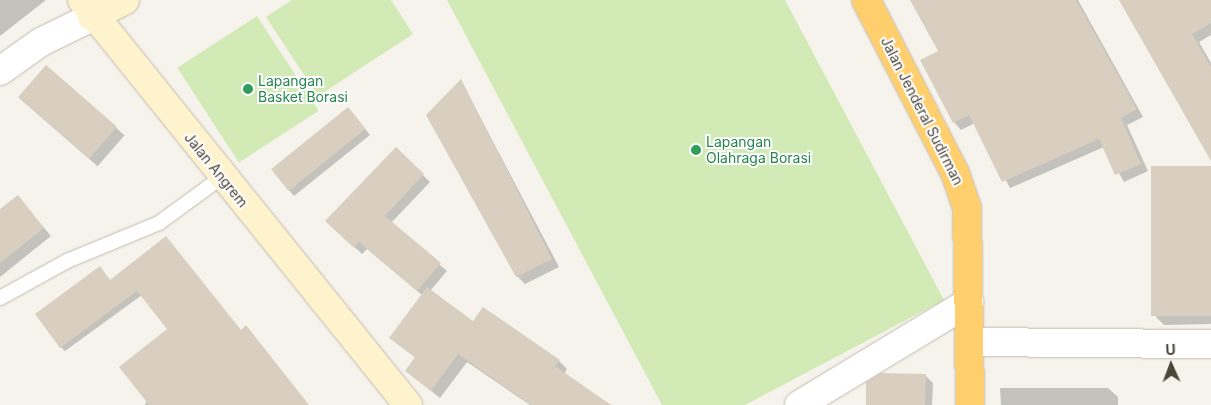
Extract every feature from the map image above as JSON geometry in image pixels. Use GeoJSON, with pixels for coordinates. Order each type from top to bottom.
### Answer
{"type":"FeatureCollection","features":[{"type":"Feature","properties":{"kind":"highway","name":"Jalan Jenderal Sudirman"},"geometry":{"type":"LineString","coordinates":[[866,0],[962,188],[970,230],[970,405]]}},
{"type":"Feature","properties":{"kind":"street"},"geometry":{"type":"LineString","coordinates":[[0,71],[87,9],[126,0]]}},
{"type":"Feature","properties":{"kind":"street","name":"Jalan Angrem"},"geometry":{"type":"LineString","coordinates":[[87,9],[408,405]]}},
{"type":"Feature","properties":{"kind":"street"},"geometry":{"type":"LineString","coordinates":[[799,405],[895,343],[969,302]]}},
{"type":"Feature","properties":{"kind":"street"},"geometry":{"type":"LineString","coordinates":[[970,342],[1211,344]]}},
{"type":"Feature","properties":{"kind":"lane"},"geometry":{"type":"LineString","coordinates":[[0,298],[67,260],[159,223],[222,177]]}},
{"type":"Feature","properties":{"kind":"green space"},"geometry":{"type":"Polygon","coordinates":[[[292,0],[391,0],[413,34],[318,96],[266,17],[292,0]]]}},
{"type":"Feature","properties":{"kind":"green space","name":"Lapangan Olahraga Borasi"},"geometry":{"type":"Polygon","coordinates":[[[447,0],[785,0],[944,300],[745,405],[662,405],[447,0]]]}},
{"type":"Feature","properties":{"kind":"green space","name":"Lapangan Basket Borasi"},"geometry":{"type":"Polygon","coordinates":[[[257,16],[319,111],[239,163],[177,68],[257,16]]]}},
{"type":"Feature","properties":{"kind":"building"},"geometry":{"type":"Polygon","coordinates":[[[910,0],[1076,0],[1137,109],[1121,118],[1141,164],[1115,175],[1099,139],[1002,182],[969,115],[953,123],[920,60],[938,51],[910,0]]]}},
{"type":"Feature","properties":{"kind":"building"},"geometry":{"type":"Polygon","coordinates":[[[1119,0],[1211,0],[1211,23],[1192,34],[1211,67],[1211,161],[1119,0]]]}},
{"type":"Feature","properties":{"kind":"building"},"geometry":{"type":"Polygon","coordinates":[[[46,65],[117,127],[89,158],[18,97],[46,65]]]}},
{"type":"Feature","properties":{"kind":"building"},"geometry":{"type":"Polygon","coordinates":[[[461,79],[552,259],[516,277],[426,115],[461,79]]]}},
{"type":"Feature","properties":{"kind":"building"},"geometry":{"type":"Polygon","coordinates":[[[348,107],[366,129],[289,191],[271,169],[348,107]]]}},
{"type":"Feature","properties":{"kind":"building"},"geometry":{"type":"Polygon","coordinates":[[[396,147],[424,174],[385,216],[441,263],[417,291],[359,242],[354,248],[325,221],[396,147]]]}},
{"type":"Feature","properties":{"kind":"building"},"geometry":{"type":"Polygon","coordinates":[[[1151,166],[1211,166],[1211,316],[1151,316],[1151,166]]]}},
{"type":"Feature","properties":{"kind":"building"},"geometry":{"type":"Polygon","coordinates":[[[18,195],[44,228],[0,263],[0,209],[18,195]]]}},
{"type":"Feature","properties":{"kind":"building"},"geometry":{"type":"Polygon","coordinates":[[[166,236],[241,330],[246,325],[309,405],[149,405],[119,367],[167,329],[137,291],[60,348],[35,314],[100,266],[110,280],[166,236]]]}},
{"type":"Feature","properties":{"kind":"building"},"geometry":{"type":"Polygon","coordinates":[[[427,287],[473,321],[483,307],[560,360],[555,366],[611,405],[531,405],[458,354],[431,391],[405,371],[415,357],[389,338],[427,287]]]}},
{"type":"Feature","properties":{"kind":"building"},"geometry":{"type":"Polygon","coordinates":[[[881,373],[926,374],[925,405],[866,405],[866,382],[881,373]]]}},
{"type":"Feature","properties":{"kind":"place","name":"Lapangan Basket Borasi"},"geometry":{"type":"Point","coordinates":[248,89]}},
{"type":"Feature","properties":{"kind":"place","name":"Lapangan Olahraga Borasi"},"geometry":{"type":"Point","coordinates":[696,150]}}]}
